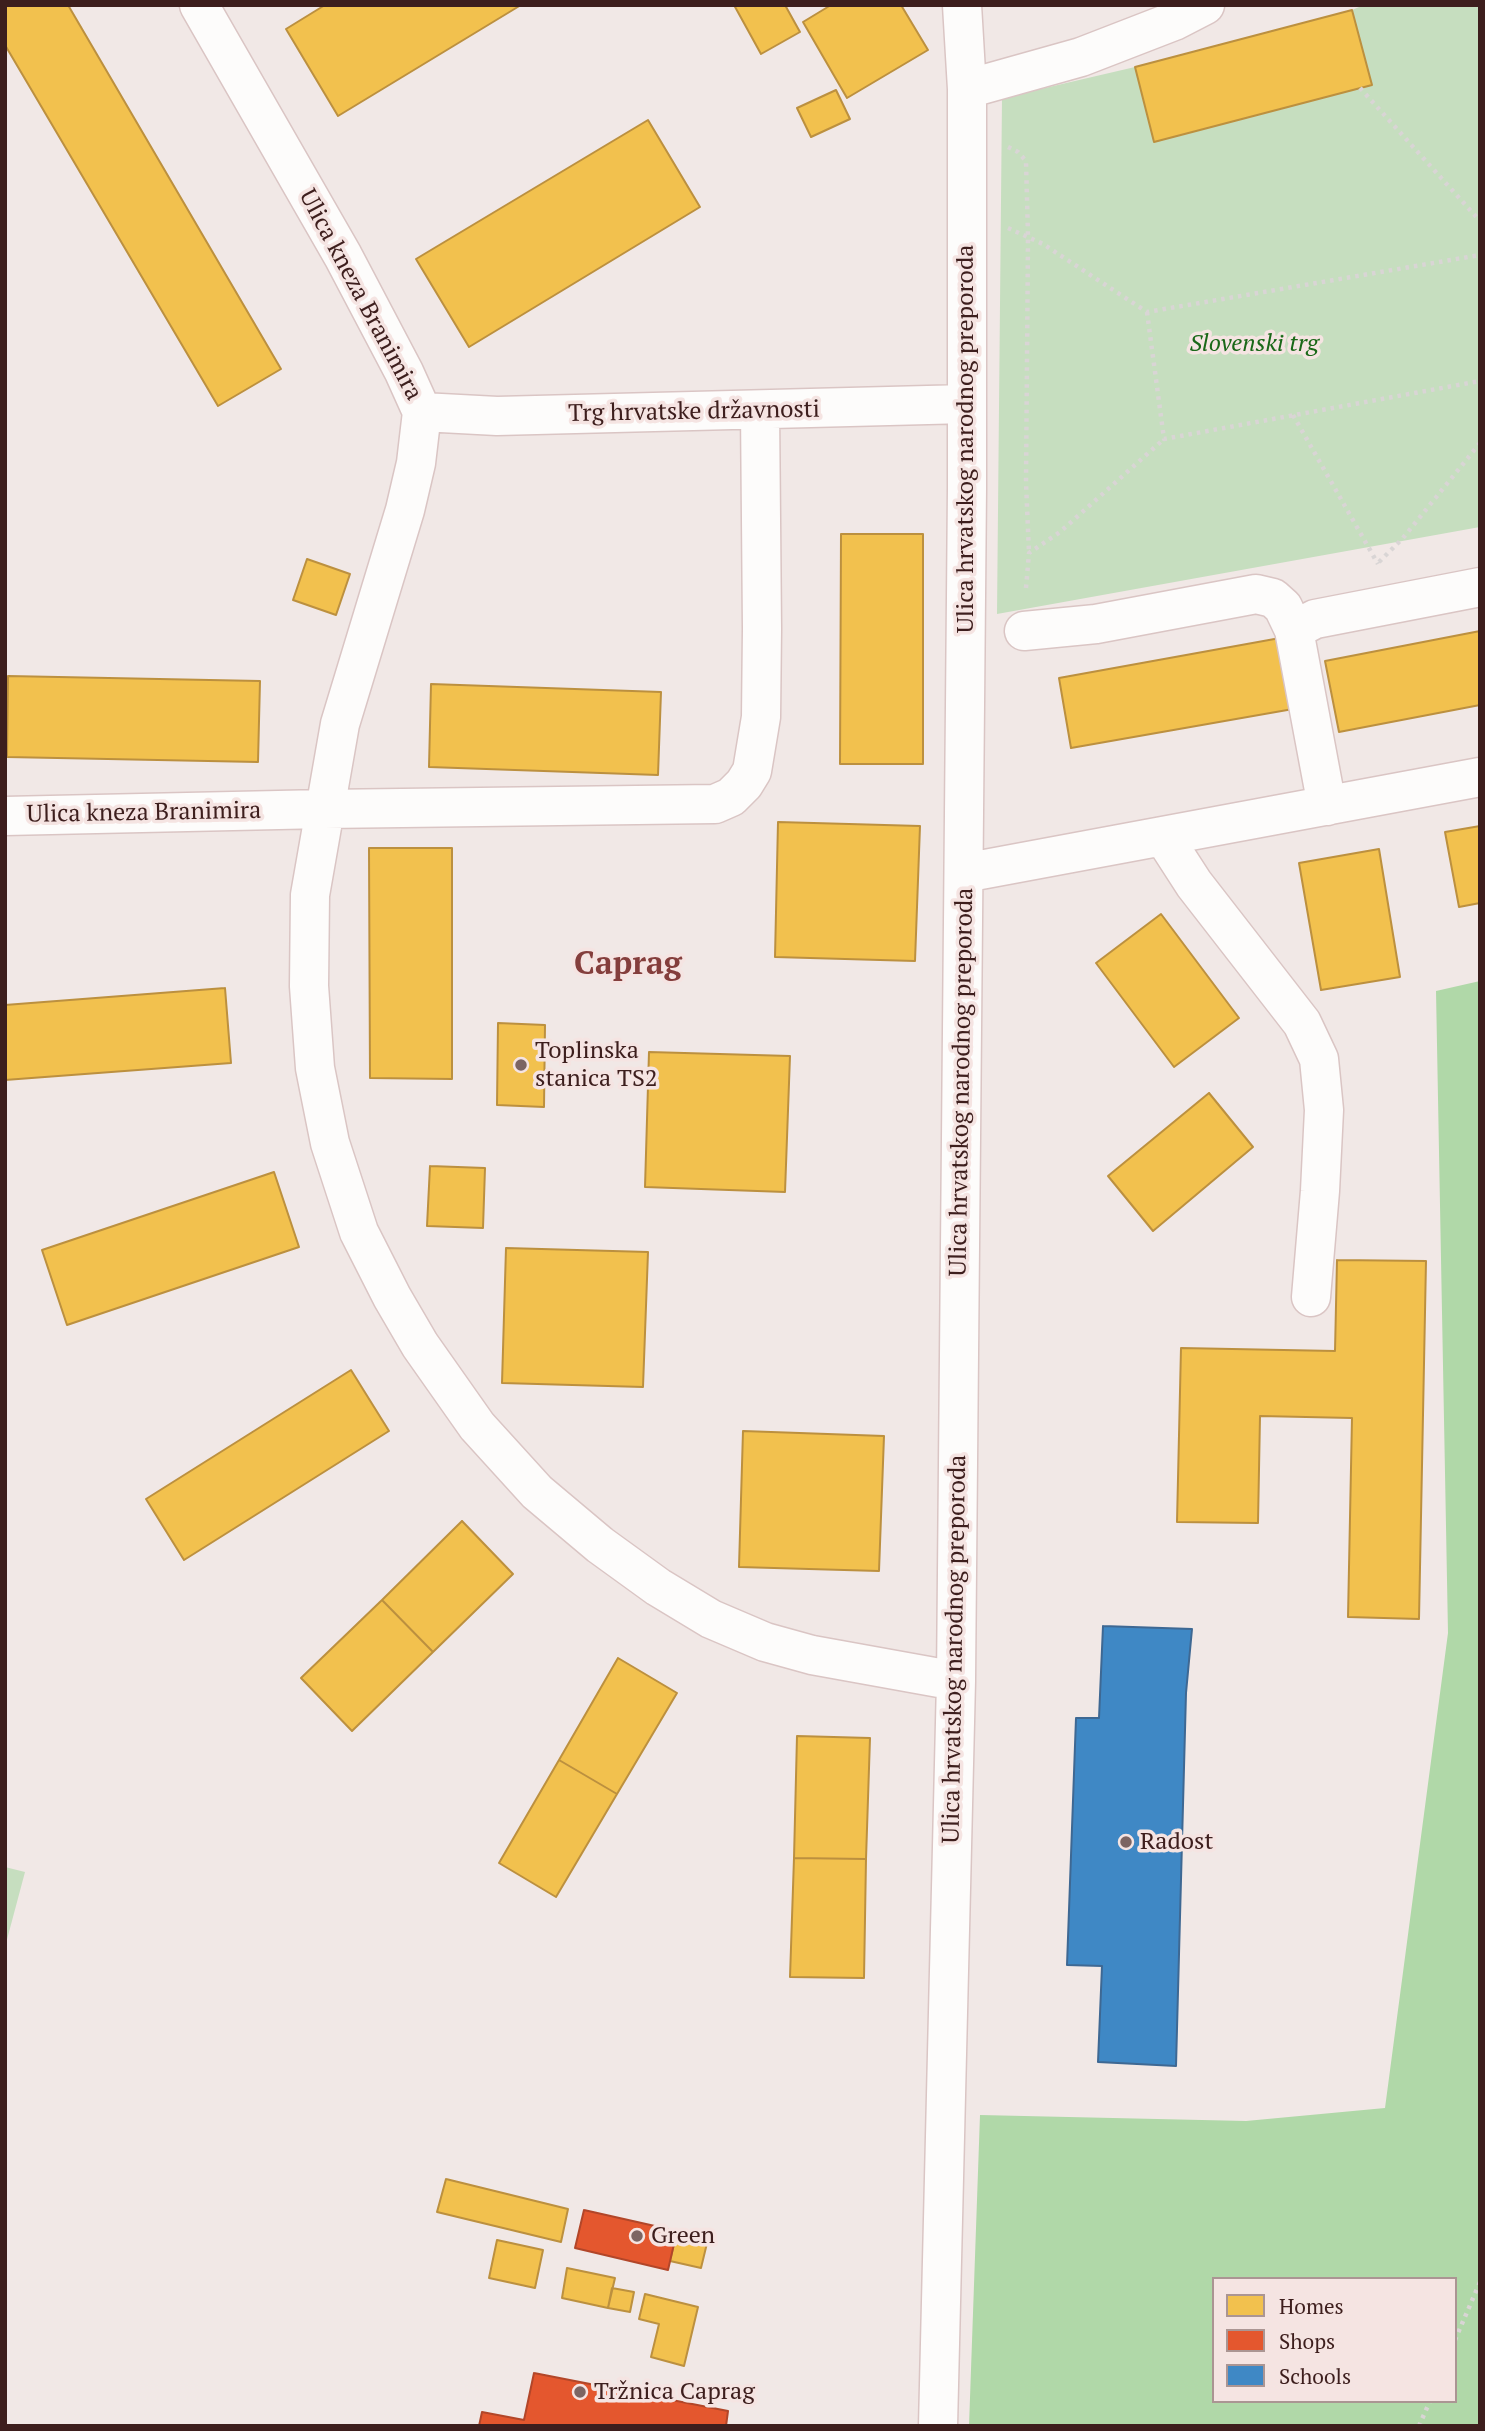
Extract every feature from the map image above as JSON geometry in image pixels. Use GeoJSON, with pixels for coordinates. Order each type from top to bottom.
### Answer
{"type":"FeatureCollection","features":[{"type":"Feature","properties":{"kind":"street","name":"Ulica kneza Branimira"},"geometry":{"type":"LineString","coordinates":[[199,5],[342,256],[404,372],[422,412],[416,463],[405,510],[341,724],[310,895],[309,986],[315,1068],[330,1143],[359,1232],[420,1345],[477,1426],[537,1492],[631,1568],[711,1619],[765,1642],[812,1655],[956,1681]]}},
{"type":"Feature","properties":{"kind":"street","name":"Ulica hrvatskog narodnog preporoda"},"geometry":{"type":"LineString","coordinates":[[938,2426],[956,1681],[967,404],[967,89],[962,5]]}},
{"type":"Feature","properties":{"kind":"street"},"geometry":{"type":"LineString","coordinates":[[967,89],[1081,57],[1174,21],[1205,5]]}},
{"type":"Feature","properties":{"kind":"street","name":"Trg hrvatske državnosti"},"geometry":{"type":"LineString","coordinates":[[422,412],[497,416],[967,404]]}},
{"type":"Feature","properties":{"kind":"street","name":"Ulica kneza Branimira"},"geometry":{"type":"LineString","coordinates":[[5,816],[715,804],[732,797],[752,771],[761,717],[760,410]]}},
{"type":"Feature","properties":{"kind":"street"},"geometry":{"type":"LineString","coordinates":[[1294,630],[1315,619],[1480,587]]}},
{"type":"Feature","properties":{"kind":"street"},"geometry":{"type":"LineString","coordinates":[[1024,631],[1096,624],[1256,594],[1273,598],[1283,607],[1294,630],[1327,806]]}},
{"type":"Feature","properties":{"kind":"street","name":"Ulica hrvatskog narodnog preporoda"},"geometry":{"type":"LineString","coordinates":[[964,873],[1480,777]]}},
{"type":"Feature","properties":{"kind":"street"},"geometry":{"type":"LineString","coordinates":[[1163,836],[1194,884],[1303,1023],[1319,1059],[1324,1110],[1311,1297]]}},
{"type":"Feature","properties":{"kind":"path"},"geometry":{"type":"LineString","coordinates":[[1360,88],[1480,221]]}},
{"type":"Feature","properties":{"kind":"path"},"geometry":{"type":"LineString","coordinates":[[998,142],[1018,152],[1026,161],[1026,483],[1029,553],[1025,593]]}},
{"type":"Feature","properties":{"kind":"path"},"geometry":{"type":"LineString","coordinates":[[998,223],[1043,244],[1147,312],[1480,255]]}},
{"type":"Feature","properties":{"kind":"path"},"geometry":{"type":"LineString","coordinates":[[1147,312],[1164,439]]}},
{"type":"Feature","properties":{"kind":"path"},"geometry":{"type":"LineString","coordinates":[[1029,553],[1059,532],[1164,439],[1480,381]]}},
{"type":"Feature","properties":{"kind":"path"},"geometry":{"type":"LineString","coordinates":[[1293,415],[1378,564],[1394,603]]}},
{"type":"Feature","properties":{"kind":"path"},"geometry":{"type":"LineString","coordinates":[[1378,564],[1403,538],[1480,443]]}},
{"type":"Feature","properties":{"kind":"path"},"geometry":{"type":"LineString","coordinates":[[1457,2335],[1480,2282]]}},
{"type":"Feature","properties":{"kind":"path"},"geometry":{"type":"LineString","coordinates":[[1419,2426],[1429,2403]]}},
{"type":"Feature","properties":{"kind":"green space","name":"Slovenski trg"},"geometry":{"type":"Polygon","coordinates":[[[1364,5],[1480,5],[1480,527],[997,614],[1002,98],[1135,67],[1154,141],[1352,10],[1364,5]]]}},
{"type":"Feature","properties":{"kind":"green space"},"geometry":{"type":"Polygon","coordinates":[[[1480,981],[1480,2426],[969,2426],[980,2115],[1246,2121],[1385,2108],[1448,1633],[1436,991],[1480,981]]]}},
{"type":"Feature","properties":{"kind":"green space"},"geometry":{"type":"Polygon","coordinates":[[[5,1867],[25,1872],[5,1947],[5,1867]]]}},
{"type":"Feature","properties":{"kind":"building: Homes"},"geometry":{"type":"Polygon","coordinates":[[[5,5],[68,5],[281,369],[218,406],[5,45],[5,5]]]}},
{"type":"Feature","properties":{"kind":"building: Homes"},"geometry":{"type":"Polygon","coordinates":[[[325,5],[521,5],[338,116],[286,29],[325,5]]]}},
{"type":"Feature","properties":{"kind":"building: Homes"},"geometry":{"type":"Polygon","coordinates":[[[734,5],[785,5],[800,32],[761,54],[734,5]]]}},
{"type":"Feature","properties":{"kind":"building: Homes"},"geometry":{"type":"Polygon","coordinates":[[[831,5],[901,5],[928,50],[847,98],[803,22],[831,5]]]}},
{"type":"Feature","properties":{"kind":"building: Homes"},"geometry":{"type":"Polygon","coordinates":[[[1352,10],[1372,85],[1154,142],[1135,67],[1352,10]]]}},
{"type":"Feature","properties":{"kind":"building: Homes"},"geometry":{"type":"Polygon","coordinates":[[[836,90],[850,119],[811,137],[797,108],[836,90]]]}},
{"type":"Feature","properties":{"kind":"building: Homes"},"geometry":{"type":"Polygon","coordinates":[[[648,120],[700,207],[469,347],[416,259],[648,120]]]}},
{"type":"Feature","properties":{"kind":"building: Homes"},"geometry":{"type":"Polygon","coordinates":[[[841,534],[923,534],[923,764],[840,764],[841,534]]]}},
{"type":"Feature","properties":{"kind":"building: Homes"},"geometry":{"type":"Polygon","coordinates":[[[307,559],[350,574],[336,615],[293,600],[307,559]]]}},
{"type":"Feature","properties":{"kind":"building: Homes"},"geometry":{"type":"Polygon","coordinates":[[[1480,631],[1480,705],[1339,732],[1325,661],[1480,631]]]}},
{"type":"Feature","properties":{"kind":"building: Homes"},"geometry":{"type":"Polygon","coordinates":[[[1280,638],[1293,709],[1071,748],[1059,678],[1280,638]]]}},
{"type":"Feature","properties":{"kind":"building: Homes"},"geometry":{"type":"Polygon","coordinates":[[[8,676],[260,681],[258,762],[7,757],[8,676]]]}},
{"type":"Feature","properties":{"kind":"building: Homes"},"geometry":{"type":"Polygon","coordinates":[[[431,684],[661,692],[658,775],[429,767],[431,684]]]}},
{"type":"Feature","properties":{"kind":"building: Homes"},"geometry":{"type":"Polygon","coordinates":[[[778,822],[920,826],[915,961],[775,957],[778,822]]]}},
{"type":"Feature","properties":{"kind":"building: Homes"},"geometry":{"type":"Polygon","coordinates":[[[1480,826],[1480,903],[1459,907],[1445,832],[1480,826]]]}},
{"type":"Feature","properties":{"kind":"building: Homes"},"geometry":{"type":"Polygon","coordinates":[[[369,848],[452,848],[452,1079],[370,1078],[369,848]]]}},
{"type":"Feature","properties":{"kind":"building: Homes"},"geometry":{"type":"Polygon","coordinates":[[[1379,849],[1400,977],[1321,990],[1299,863],[1379,849]]]}},
{"type":"Feature","properties":{"kind":"building: Homes"},"geometry":{"type":"Polygon","coordinates":[[[1161,914],[1239,1018],[1174,1067],[1096,963],[1161,914]]]}},
{"type":"Feature","properties":{"kind":"building: Homes"},"geometry":{"type":"Polygon","coordinates":[[[225,988],[231,1063],[5,1080],[5,1005],[225,988]]]}},
{"type":"Feature","properties":{"kind":"building: Homes","name":"Toplinska stanica TS2"},"geometry":{"type":"Polygon","coordinates":[[[498,1023],[545,1025],[544,1107],[497,1105],[498,1023]]]}},
{"type":"Feature","properties":{"kind":"building: Homes"},"geometry":{"type":"Polygon","coordinates":[[[649,1052],[790,1056],[785,1192],[645,1187],[649,1052]]]}},
{"type":"Feature","properties":{"kind":"building: Homes"},"geometry":{"type":"Polygon","coordinates":[[[1209,1093],[1253,1147],[1153,1231],[1108,1176],[1209,1093]]]}},
{"type":"Feature","properties":{"kind":"building: Homes"},"geometry":{"type":"Polygon","coordinates":[[[430,1166],[485,1168],[483,1228],[427,1226],[430,1166]]]}},
{"type":"Feature","properties":{"kind":"building: Homes"},"geometry":{"type":"Polygon","coordinates":[[[274,1172],[299,1247],[67,1325],[42,1250],[274,1172]]]}},
{"type":"Feature","properties":{"kind":"building: Homes"},"geometry":{"type":"Polygon","coordinates":[[[506,1248],[648,1252],[643,1387],[502,1383],[506,1248]]]}},
{"type":"Feature","properties":{"kind":"building: Homes"},"geometry":{"type":"Polygon","coordinates":[[[1337,1260],[1426,1261],[1419,1619],[1348,1617],[1352,1418],[1260,1416],[1258,1523],[1177,1522],[1181,1348],[1335,1351],[1337,1260]]]}},
{"type":"Feature","properties":{"kind":"building: Homes"},"geometry":{"type":"Polygon","coordinates":[[[351,1370],[389,1431],[184,1560],[146,1499],[351,1370]]]}},
{"type":"Feature","properties":{"kind":"building: Homes"},"geometry":{"type":"Polygon","coordinates":[[[743,1431],[884,1436],[879,1571],[739,1567],[743,1431]]]}},
{"type":"Feature","properties":{"kind":"building: Homes"},"geometry":{"type":"Polygon","coordinates":[[[462,1521],[513,1574],[433,1652],[382,1600],[462,1521]]]}},
{"type":"Feature","properties":{"kind":"building: Homes"},"geometry":{"type":"Polygon","coordinates":[[[382,1600],[433,1652],[352,1731],[301,1678],[382,1600]]]}},
{"type":"Feature","properties":{"kind":"building: Homes"},"geometry":{"type":"Polygon","coordinates":[[[618,1658],[677,1693],[617,1794],[559,1760],[618,1658]]]}},
{"type":"Feature","properties":{"kind":"building: Homes"},"geometry":{"type":"Polygon","coordinates":[[[797,1736],[870,1738],[866,1859],[794,1858],[797,1736]]]}},
{"type":"Feature","properties":{"kind":"building: Homes"},"geometry":{"type":"Polygon","coordinates":[[[559,1760],[617,1794],[556,1897],[499,1863],[559,1760]]]}},
{"type":"Feature","properties":{"kind":"building: Homes"},"geometry":{"type":"Polygon","coordinates":[[[794,1858],[866,1859],[864,1978],[790,1977],[794,1858]]]}},
{"type":"Feature","properties":{"kind":"building: Homes"},"geometry":{"type":"Polygon","coordinates":[[[446,2179],[568,2209],[561,2242],[437,2212],[446,2179]]]}},
{"type":"Feature","properties":{"kind":"building: Homes"},"geometry":{"type":"Polygon","coordinates":[[[677,2231],[708,2239],[701,2268],[670,2261],[677,2231]]]}},
{"type":"Feature","properties":{"kind":"building: Homes"},"geometry":{"type":"Polygon","coordinates":[[[497,2240],[543,2250],[535,2288],[489,2278],[497,2240]]]}},
{"type":"Feature","properties":{"kind":"building: Homes"},"geometry":{"type":"Polygon","coordinates":[[[567,2268],[615,2278],[608,2308],[562,2298],[567,2268]]]}},
{"type":"Feature","properties":{"kind":"building: Homes"},"geometry":{"type":"Polygon","coordinates":[[[612,2288],[634,2292],[630,2312],[608,2308],[612,2288]]]}},
{"type":"Feature","properties":{"kind":"building: Homes"},"geometry":{"type":"Polygon","coordinates":[[[645,2294],[698,2307],[684,2366],[651,2357],[659,2324],[639,2319],[645,2294]]]}},
{"type":"Feature","properties":{"kind":"building: Shops"},"geometry":{"type":"Polygon","coordinates":[[[584,2210],[677,2231],[668,2270],[575,2248],[584,2210]]]}},
{"type":"Feature","properties":{"kind":"building: Shops","name":"Tržnica Caprag"},"geometry":{"type":"Polygon","coordinates":[[[534,2373],[728,2411],[726,2426],[479,2426],[482,2412],[524,2420],[534,2373]]]}},
{"type":"Feature","properties":{"kind":"building: Schools","name":"Radost"},"geometry":{"type":"Polygon","coordinates":[[[1103,1626],[1192,1629],[1186,1693],[1176,2066],[1098,2062],[1102,1966],[1067,1965],[1076,1718],[1099,1718],[1103,1626]]]}},
{"type":"Feature","properties":{"kind":"place","name":"Toplinska stanica TS2"},"geometry":{"type":"Point","coordinates":[521,1065]}},
{"type":"Feature","properties":{"kind":"place","name":"Radost"},"geometry":{"type":"Point","coordinates":[1126,1842]}},
{"type":"Feature","properties":{"kind":"place","name":"Green"},"geometry":{"type":"Point","coordinates":[637,2236]}},
{"type":"Feature","properties":{"kind":"place","name":"Tržnica Caprag"},"geometry":{"type":"Point","coordinates":[580,2392]}},
{"type":"Feature","properties":{"kind":"district","name":"Caprag"},"geometry":{"type":"Point","coordinates":[628,965]}}]}
